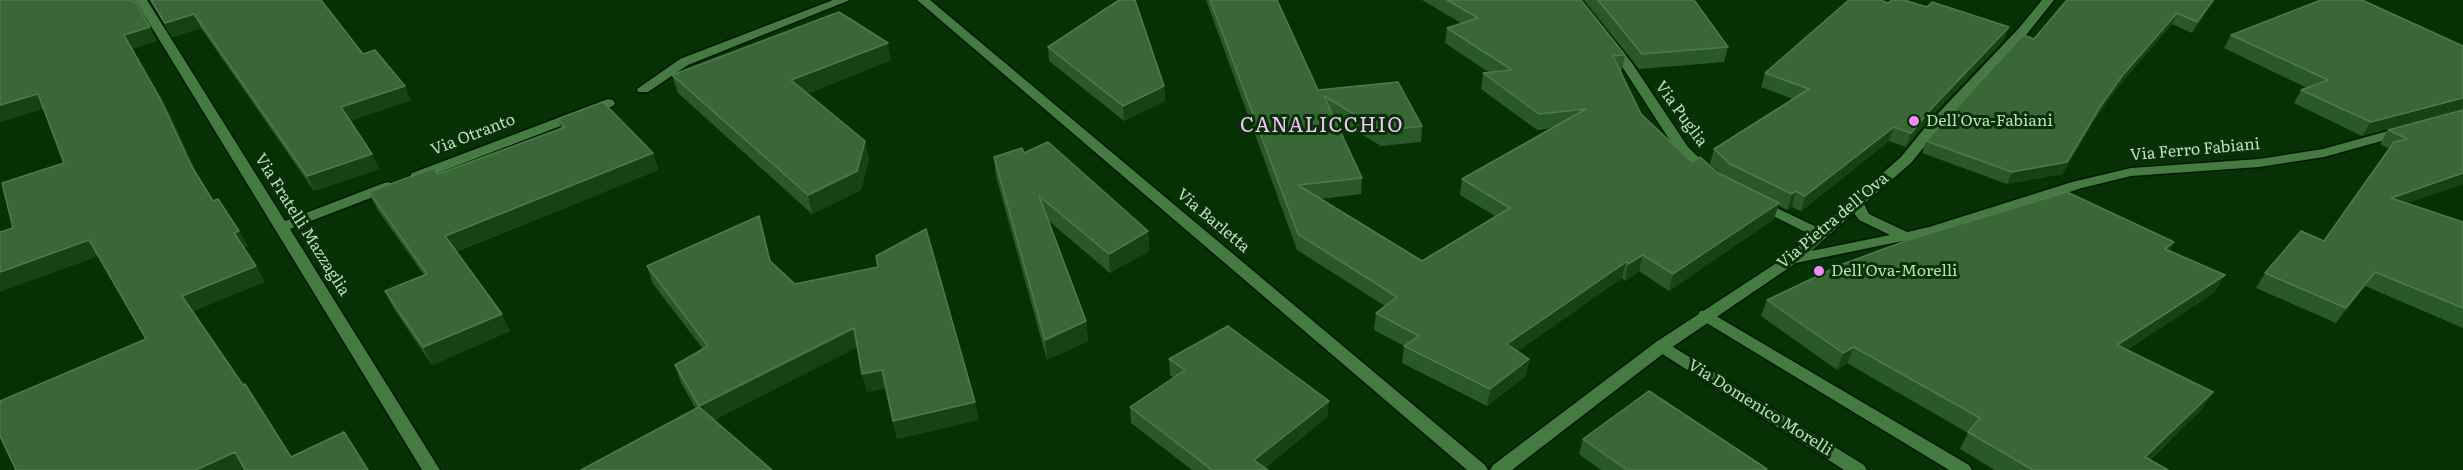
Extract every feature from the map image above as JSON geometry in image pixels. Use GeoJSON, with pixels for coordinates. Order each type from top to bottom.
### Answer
{"type":"FeatureCollection","features":[{"type":"Feature","properties":{"kind":"street","name":"Via Fratelli Mazzaglia"},"geometry":{"type":"LineString","coordinates":[[141,0],[430,470]]}},
{"type":"Feature","properties":{"kind":"street"},"geometry":{"type":"LineString","coordinates":[[643,89],[684,62],[844,0]]}},
{"type":"Feature","properties":{"kind":"street","name":"Via Barletta"},"geometry":{"type":"LineString","coordinates":[[923,0],[1479,470]]}},
{"type":"Feature","properties":{"kind":"street","name":"Via Pietra dell'Ova"},"geometry":{"type":"LineString","coordinates":[[1499,470],[1662,346],[1792,260],[1906,160],[1932,128],[2023,31],[2048,0]]}},
{"type":"Feature","properties":{"kind":"street","name":"Via Puglia"},"geometry":{"type":"LineString","coordinates":[[1601,33],[1628,66],[1683,150],[1720,184]]}},
{"type":"Feature","properties":{"kind":"street","name":"Via Otranto"},"geometry":{"type":"LineString","coordinates":[[282,227],[608,103]]}},
{"type":"Feature","properties":{"kind":"street","name":"Via Ferro Fabiani"},"geometry":{"type":"LineString","coordinates":[[1792,260],[1932,231],[2077,185],[2131,172],[2259,163],[2324,153],[2417,128]]}},
{"type":"Feature","properties":{"kind":"street"},"geometry":{"type":"LineString","coordinates":[[1750,199],[1820,234]]}},
{"type":"Feature","properties":{"kind":"street"},"geometry":{"type":"LineString","coordinates":[[1856,204],[1864,217],[1904,236]]}},
{"type":"Feature","properties":{"kind":"street"},"geometry":{"type":"LineString","coordinates":[[1706,315],[1963,470]]}},
{"type":"Feature","properties":{"kind":"street","name":"Via Domenico Morelli"},"geometry":{"type":"LineString","coordinates":[[1662,346],[1858,470]]}},
{"type":"Feature","properties":{"kind":"building"},"geometry":{"type":"Polygon","coordinates":[[[0,0],[134,0],[150,27],[124,35],[160,98],[191,165],[213,201],[218,199],[239,231],[234,233],[256,266],[182,296],[243,385],[245,384],[291,457],[344,432],[368,470],[245,470],[235,452],[196,470],[16,470],[0,436],[0,401],[146,339],[89,240],[0,272],[0,232],[13,228],[2,183],[64,163],[38,94],[0,105],[0,0]]]}},
{"type":"Feature","properties":{"kind":"building"},"geometry":{"type":"Polygon","coordinates":[[[151,0],[321,0],[363,54],[375,50],[405,86],[341,107],[372,154],[307,176],[194,14],[165,23],[151,0]]]}},
{"type":"Feature","properties":{"kind":"building"},"geometry":{"type":"Polygon","coordinates":[[[1119,0],[1135,0],[1164,86],[1123,106],[1048,47],[1119,0]]]}},
{"type":"Feature","properties":{"kind":"building"},"geometry":{"type":"Polygon","coordinates":[[[1210,0],[1277,0],[1318,90],[1398,82],[1422,126],[1382,131],[1324,96],[1362,178],[1298,185],[1422,261],[1510,208],[1462,179],[1586,109],[1539,114],[1483,73],[1512,70],[1447,28],[1478,18],[1447,0],[1581,0],[1625,55],[1613,56],[1641,114],[1692,162],[1700,157],[1718,173],[1779,203],[1673,274],[1643,255],[1628,264],[1626,262],[1507,344],[1529,359],[1490,389],[1404,346],[1419,336],[1376,313],[1397,297],[1298,234],[1210,0]]]}},
{"type":"Feature","properties":{"kind":"building"},"geometry":{"type":"Polygon","coordinates":[[[1598,0],[1694,0],[1728,47],[1642,54],[1598,0]]]}},
{"type":"Feature","properties":{"kind":"building"},"geometry":{"type":"Polygon","coordinates":[[[1849,0],[1880,0],[1888,3],[1892,0],[1904,0],[1927,7],[1932,2],[2009,27],[1911,133],[1894,127],[1805,196],[1796,191],[1792,194],[1730,164],[1714,149],[1809,89],[1765,73],[1849,0]]]}},
{"type":"Feature","properties":{"kind":"building"},"geometry":{"type":"Polygon","coordinates":[[[2067,0],[2213,0],[2197,22],[2177,13],[2122,76],[2100,107],[2067,162],[2012,172],[1926,141],[2023,35],[2034,39],[2067,0]]]}},
{"type":"Feature","properties":{"kind":"building"},"geometry":{"type":"Polygon","coordinates":[[[2321,0],[2362,0],[2463,46],[2463,98],[2371,122],[2301,90],[2328,80],[2231,35],[2321,0]]]}},
{"type":"Feature","properties":{"kind":"building"},"geometry":{"type":"Polygon","coordinates":[[[839,12],[888,43],[791,80],[865,141],[857,171],[808,195],[672,75],[839,12]]]}},
{"type":"Feature","properties":{"kind":"building"},"geometry":{"type":"Polygon","coordinates":[[[603,102],[653,153],[445,236],[502,314],[423,347],[385,291],[427,274],[369,192],[434,168],[438,174],[565,127],[558,119],[603,102]]]}},
{"type":"Feature","properties":{"kind":"building"},"geometry":{"type":"Polygon","coordinates":[[[2463,110],[2463,173],[2391,198],[2463,222],[2463,308],[2375,272],[2346,308],[2265,273],[2301,231],[2324,241],[2394,142],[2408,139],[2388,130],[2463,110]]]}},
{"type":"Feature","properties":{"kind":"building"},"geometry":{"type":"Polygon","coordinates":[[[1048,142],[1148,231],[1109,254],[1039,196],[1086,321],[1045,340],[994,157],[1022,148],[1024,153],[1048,142]]]}},
{"type":"Feature","properties":{"kind":"building"},"geometry":{"type":"Polygon","coordinates":[[[2067,192],[2174,242],[2165,249],[2225,275],[2117,345],[2213,392],[2145,457],[2168,470],[2033,470],[1968,432],[1980,418],[1854,347],[1843,353],[1767,300],[1843,264],[1911,239],[2067,192]]]}},
{"type":"Feature","properties":{"kind":"building"},"geometry":{"type":"Polygon","coordinates":[[[759,216],[770,261],[795,284],[878,267],[876,256],[926,229],[975,402],[893,421],[882,370],[862,374],[854,328],[699,406],[675,365],[708,346],[647,266],[759,216]]]}},
{"type":"Feature","properties":{"kind":"building"},"geometry":{"type":"Polygon","coordinates":[[[1228,326],[1329,401],[1254,460],[1268,470],[1212,470],[1130,407],[1185,370],[1169,359],[1228,326]]]}},
{"type":"Feature","properties":{"kind":"building"},"geometry":{"type":"Polygon","coordinates":[[[1649,391],[1767,469],[1627,470],[1583,439],[1649,391]]]}},
{"type":"Feature","properties":{"kind":"building"},"geometry":{"type":"Polygon","coordinates":[[[699,407],[772,470],[581,470],[699,407]]]}},
{"type":"Feature","properties":{"kind":"place","name":"Dell'Ova-Fabiani"},"geometry":{"type":"Point","coordinates":[1914,121]}},
{"type":"Feature","properties":{"kind":"place","name":"Dell'Ova-Morelli"},"geometry":{"type":"Point","coordinates":[1819,271]}},
{"type":"Feature","properties":{"kind":"district","name":"CANALICCHIO"},"geometry":{"type":"Point","coordinates":[1322,126]}}]}
